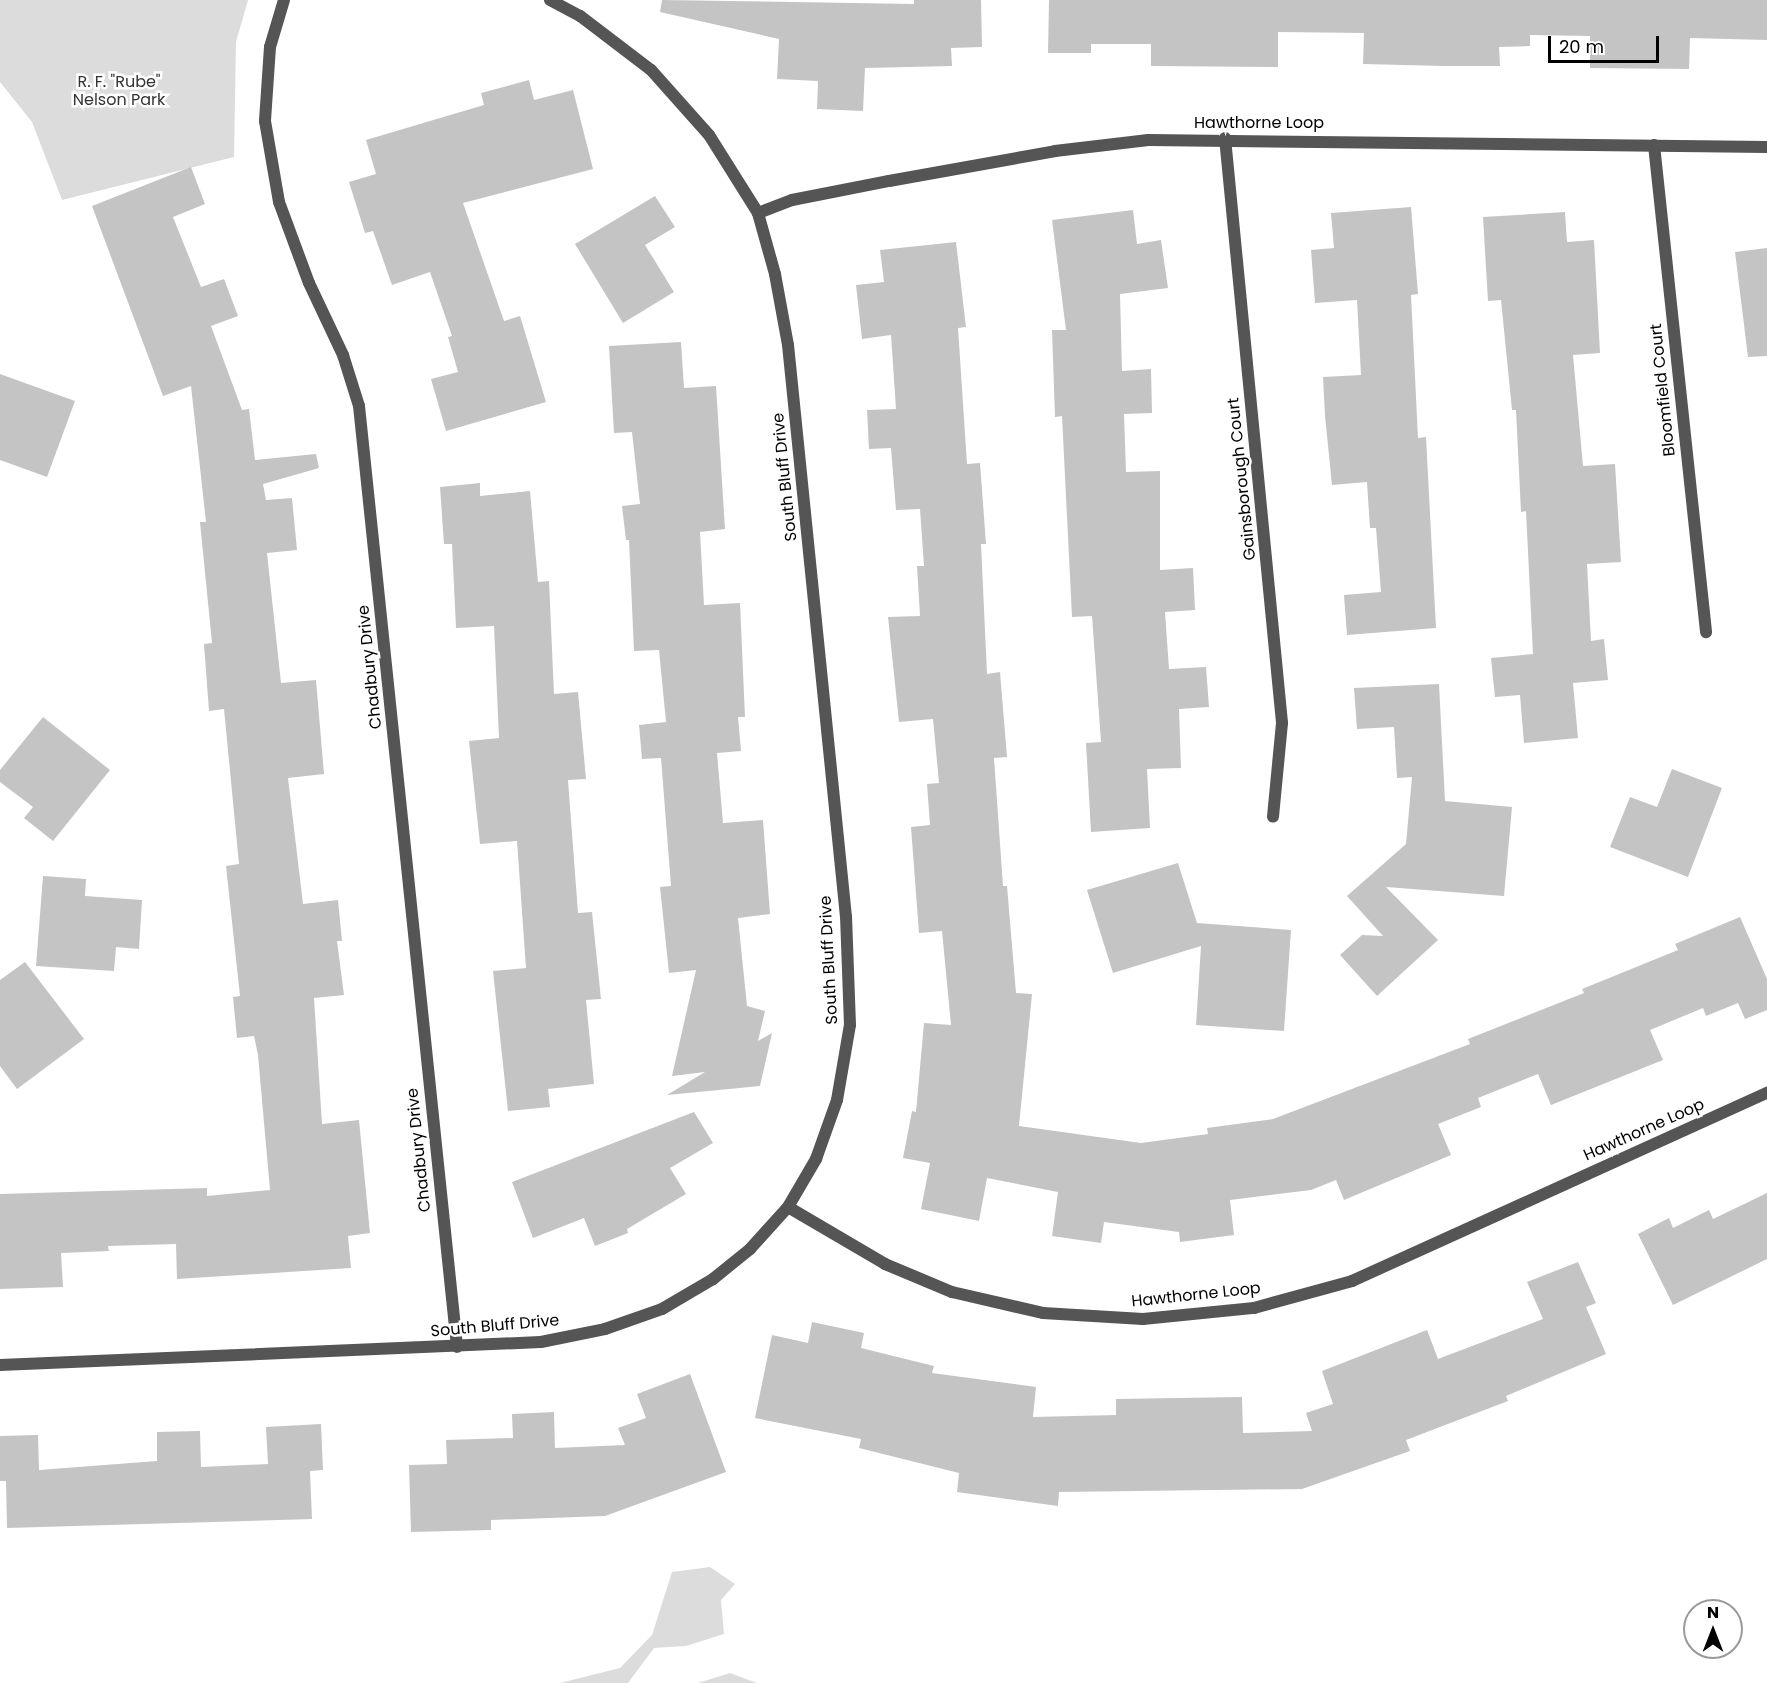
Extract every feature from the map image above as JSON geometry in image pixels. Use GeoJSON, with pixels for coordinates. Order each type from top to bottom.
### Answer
{"type":"FeatureCollection","features":[{"type":"Feature","properties":{"kind":"street","name":"Chadbury Drive"},"geometry":{"type":"LineString","coordinates":[[284,0],[270,47],[265,121],[279,202],[309,283],[343,355],[359,406],[458,1347]]}},
{"type":"Feature","properties":{"kind":"street","name":"South Bluff Drive"},"geometry":{"type":"LineString","coordinates":[[0,1365],[458,1347],[541,1342],[605,1329],[662,1309],[720,1273],[750,1249],[788,1207],[816,1158],[837,1100],[850,1015],[846,917],[788,345],[776,274],[758,213],[709,135],[651,70],[580,16],[550,0]]}},
{"type":"Feature","properties":{"kind":"street","name":"Hawthorne Loop"},"geometry":{"type":"LineString","coordinates":[[758,213],[792,200],[1055,151],[1148,140],[1225,138],[1767,147]]}},
{"type":"Feature","properties":{"kind":"street","name":"Gainsborough Court"},"geometry":{"type":"LineString","coordinates":[[1225,138],[1282,723],[1273,817]]}},
{"type":"Feature","properties":{"kind":"street","name":"Bloomfield Court"},"geometry":{"type":"LineString","coordinates":[[1654,145],[1706,632]]}},
{"type":"Feature","properties":{"kind":"street","name":"Hawthorne Loop"},"geometry":{"type":"LineString","coordinates":[[788,1207],[885,1264],[952,1292],[1043,1313],[1143,1319],[1254,1308],[1352,1281],[1767,1093]]}},
{"type":"Feature","properties":{"kind":"green space","name":"R. F. \"Rube\" Nelson Park"},"geometry":{"type":"Polygon","coordinates":[[[0,0],[248,0],[236,42],[234,157],[62,200],[32,122],[0,82],[0,0]]]}},
{"type":"Feature","properties":{"kind":"green space"},"geometry":{"type":"Polygon","coordinates":[[[710,1567],[735,1584],[721,1600],[724,1634],[686,1646],[654,1648],[628,1683],[560,1683],[620,1668],[652,1635],[672,1572],[710,1567]]]}},
{"type":"Feature","properties":{"kind":"green space"},"geometry":{"type":"Polygon","coordinates":[[[730,1673],[757,1683],[698,1683],[730,1673]]]}},
{"type":"Feature","properties":{"kind":"building"},"geometry":{"type":"Polygon","coordinates":[[[662,0],[914,4],[914,0],[981,0],[982,47],[951,48],[952,66],[865,68],[863,111],[817,109],[818,81],[777,79],[779,39],[660,12],[662,0]]]}},
{"type":"Feature","properties":{"kind":"building"},"geometry":{"type":"Polygon","coordinates":[[[1049,0],[1767,0],[1767,40],[1690,38],[1689,69],[1590,68],[1590,36],[1530,35],[1530,46],[1499,47],[1500,66],[1444,66],[1363,64],[1364,33],[1278,32],[1278,67],[1151,66],[1151,44],[1091,44],[1091,53],[1048,53],[1049,0]]]}},
{"type":"Feature","properties":{"kind":"building"},"geometry":{"type":"Polygon","coordinates":[[[529,80],[534,100],[573,90],[593,169],[463,203],[504,321],[520,316],[546,402],[446,431],[431,379],[458,372],[448,337],[452,336],[430,272],[392,285],[373,231],[365,233],[349,182],[376,174],[366,140],[484,105],[481,93],[529,80]]]}},
{"type":"Feature","properties":{"kind":"building"},"geometry":{"type":"Polygon","coordinates":[[[191,167],[205,204],[173,217],[201,287],[224,279],[238,316],[211,326],[242,410],[249,409],[255,460],[316,454],[319,468],[263,484],[266,500],[292,498],[297,550],[267,553],[281,683],[316,680],[324,774],[288,778],[303,904],[338,900],[342,941],[337,941],[344,995],[314,998],[322,1124],[359,1120],[370,1233],[348,1236],[351,1268],[177,1279],[176,1244],[108,1246],[109,1251],[61,1253],[63,1287],[0,1289],[0,1194],[207,1188],[207,1196],[270,1190],[258,1055],[254,1036],[237,1038],[233,997],[240,996],[226,866],[239,864],[224,709],[209,711],[204,644],[212,643],[200,522],[206,522],[191,386],[163,396],[92,206],[191,167]]]}},
{"type":"Feature","properties":{"kind":"building"},"geometry":{"type":"Polygon","coordinates":[[[655,196],[675,227],[645,245],[674,292],[623,323],[575,244],[655,196]]]}},
{"type":"Feature","properties":{"kind":"building"},"geometry":{"type":"Polygon","coordinates":[[[1411,207],[1418,294],[1411,295],[1418,438],[1426,437],[1436,628],[1347,635],[1344,595],[1381,592],[1376,528],[1370,528],[1367,482],[1332,485],[1325,416],[1323,377],[1361,375],[1357,300],[1315,303],[1311,250],[1334,248],[1331,213],[1411,207]]]}},
{"type":"Feature","properties":{"kind":"building"},"geometry":{"type":"Polygon","coordinates":[[[1133,210],[1137,244],[1161,240],[1168,288],[1120,294],[1122,371],[1151,369],[1152,413],[1124,414],[1126,472],[1160,471],[1160,570],[1193,568],[1195,610],[1165,612],[1169,669],[1206,667],[1209,707],[1179,709],[1181,768],[1147,769],[1150,828],[1091,832],[1086,743],[1101,742],[1092,616],[1072,617],[1062,416],[1055,417],[1052,330],[1066,330],[1052,220],[1133,210]]]}},
{"type":"Feature","properties":{"kind":"building"},"geometry":{"type":"Polygon","coordinates":[[[1565,212],[1567,242],[1594,240],[1600,353],[1573,355],[1583,466],[1615,464],[1621,562],[1587,564],[1591,641],[1604,639],[1608,680],[1573,683],[1578,738],[1524,743],[1520,695],[1495,697],[1491,658],[1533,654],[1526,511],[1521,512],[1516,410],[1512,410],[1501,300],[1488,301],[1483,217],[1565,212]]]}},
{"type":"Feature","properties":{"kind":"building"},"geometry":{"type":"Polygon","coordinates":[[[956,242],[966,327],[958,328],[967,464],[980,463],[986,544],[981,544],[987,674],[1000,672],[1007,757],[994,758],[1003,886],[1007,886],[1016,993],[1032,994],[1019,1126],[1141,1143],[1208,1134],[1207,1128],[1273,1119],[1470,1044],[1468,1039],[1584,993],[1582,989],[1678,950],[1675,944],[1740,917],[1767,979],[1767,1010],[1745,1019],[1738,1003],[1706,1016],[1703,1008],[1650,1030],[1663,1060],[1551,1105],[1538,1074],[1478,1098],[1481,1107],[1438,1124],[1451,1155],[1344,1200],[1336,1180],[1311,1190],[1230,1200],[1234,1235],[1180,1242],[1179,1232],[1104,1222],[1101,1243],[1052,1236],[1058,1192],[987,1178],[979,1221],[921,1209],[930,1163],[903,1158],[912,1111],[916,1112],[924,1023],[951,1025],[942,931],[919,933],[911,827],[930,825],[927,784],[939,783],[933,719],[899,722],[888,617],[920,616],[917,566],[924,566],[920,509],[896,510],[891,448],[869,449],[867,410],[896,409],[891,335],[862,339],[856,285],[884,282],[880,250],[956,242]]]}},
{"type":"Feature","properties":{"kind":"building"},"geometry":{"type":"Polygon","coordinates":[[[1767,248],[1767,356],[1748,357],[1735,252],[1767,248]]]}},
{"type":"Feature","properties":{"kind":"building"},"geometry":{"type":"Polygon","coordinates":[[[681,342],[684,388],[716,386],[725,529],[700,532],[704,605],[740,603],[745,717],[738,717],[741,751],[717,753],[723,823],[763,820],[770,914],[738,918],[747,1006],[765,1011],[758,1041],[772,1033],[760,1086],[667,1095],[705,1072],[672,1076],[696,970],[669,973],[660,887],[671,886],[661,758],[642,759],[639,725],[666,722],[659,650],[634,651],[629,540],[626,540],[622,506],[640,504],[632,432],[614,433],[609,346],[681,342]]]}},
{"type":"Feature","properties":{"kind":"building"},"geometry":{"type":"Polygon","coordinates":[[[0,374],[75,401],[47,477],[0,460],[0,374]]]}},
{"type":"Feature","properties":{"kind":"building"},"geometry":{"type":"Polygon","coordinates":[[[480,483],[480,496],[530,491],[538,582],[549,581],[554,694],[578,692],[586,779],[568,780],[578,913],[592,912],[601,999],[586,1000],[594,1084],[548,1089],[550,1107],[508,1111],[493,971],[526,968],[517,841],[480,844],[469,741],[499,738],[494,626],[456,628],[452,544],[444,544],[440,487],[480,483]]]}},
{"type":"Feature","properties":{"kind":"building"},"geometry":{"type":"Polygon","coordinates":[[[1439,684],[1445,801],[1512,807],[1504,896],[1386,887],[1438,940],[1377,996],[1340,955],[1362,935],[1383,936],[1347,896],[1406,844],[1412,777],[1397,778],[1394,727],[1357,729],[1354,688],[1439,684]]]}},
{"type":"Feature","properties":{"kind":"building"},"geometry":{"type":"Polygon","coordinates":[[[43,717],[110,770],[53,841],[24,818],[33,807],[0,782],[0,770],[43,717]]]}},
{"type":"Feature","properties":{"kind":"building"},"geometry":{"type":"Polygon","coordinates":[[[1672,769],[1722,788],[1688,877],[1610,847],[1630,797],[1657,807],[1672,769]]]}},
{"type":"Feature","properties":{"kind":"building"},"geometry":{"type":"Polygon","coordinates":[[[1178,863],[1197,923],[1291,930],[1284,1031],[1196,1025],[1201,946],[1113,973],[1087,890],[1178,863]]]}},
{"type":"Feature","properties":{"kind":"building"},"geometry":{"type":"Polygon","coordinates":[[[43,876],[86,879],[85,896],[142,900],[139,949],[116,947],[114,971],[36,966],[43,876]]]}},
{"type":"Feature","properties":{"kind":"building"},"geometry":{"type":"Polygon","coordinates":[[[25,962],[84,1039],[17,1089],[0,1066],[0,980],[25,962]]]}},
{"type":"Feature","properties":{"kind":"building"},"geometry":{"type":"Polygon","coordinates":[[[694,1112],[713,1143],[670,1168],[686,1194],[627,1229],[628,1233],[595,1246],[584,1218],[533,1238],[512,1182],[694,1112]]]}},
{"type":"Feature","properties":{"kind":"building"},"geometry":{"type":"Polygon","coordinates":[[[1767,1193],[1767,1259],[1673,1305],[1638,1234],[1669,1218],[1673,1228],[1709,1210],[1713,1219],[1767,1193]]]}},
{"type":"Feature","properties":{"kind":"building"},"geometry":{"type":"Polygon","coordinates":[[[1578,1262],[1596,1303],[1586,1307],[1606,1354],[1506,1396],[1508,1401],[1406,1440],[1410,1451],[1302,1489],[1059,1492],[1058,1506],[957,1492],[959,1473],[859,1448],[861,1439],[755,1418],[772,1335],[808,1343],[812,1322],[864,1333],[861,1348],[934,1366],[932,1373],[1036,1387],[1033,1417],[1116,1415],[1116,1399],[1242,1397],[1243,1433],[1312,1431],[1306,1413],[1333,1404],[1322,1371],[1427,1330],[1438,1359],[1543,1319],[1527,1282],[1578,1262]]]}},
{"type":"Feature","properties":{"kind":"building"},"geometry":{"type":"Polygon","coordinates":[[[690,1374],[726,1472],[605,1516],[491,1520],[491,1530],[411,1532],[409,1465],[447,1464],[446,1440],[513,1438],[512,1414],[554,1412],[555,1448],[625,1445],[618,1428],[646,1418],[637,1394],[690,1374]]]}},
{"type":"Feature","properties":{"kind":"building"},"geometry":{"type":"Polygon","coordinates":[[[321,1424],[323,1470],[310,1471],[312,1519],[7,1528],[6,1481],[0,1481],[0,1436],[38,1435],[39,1470],[157,1461],[157,1432],[200,1431],[201,1467],[268,1464],[266,1427],[321,1424]]]}}]}
